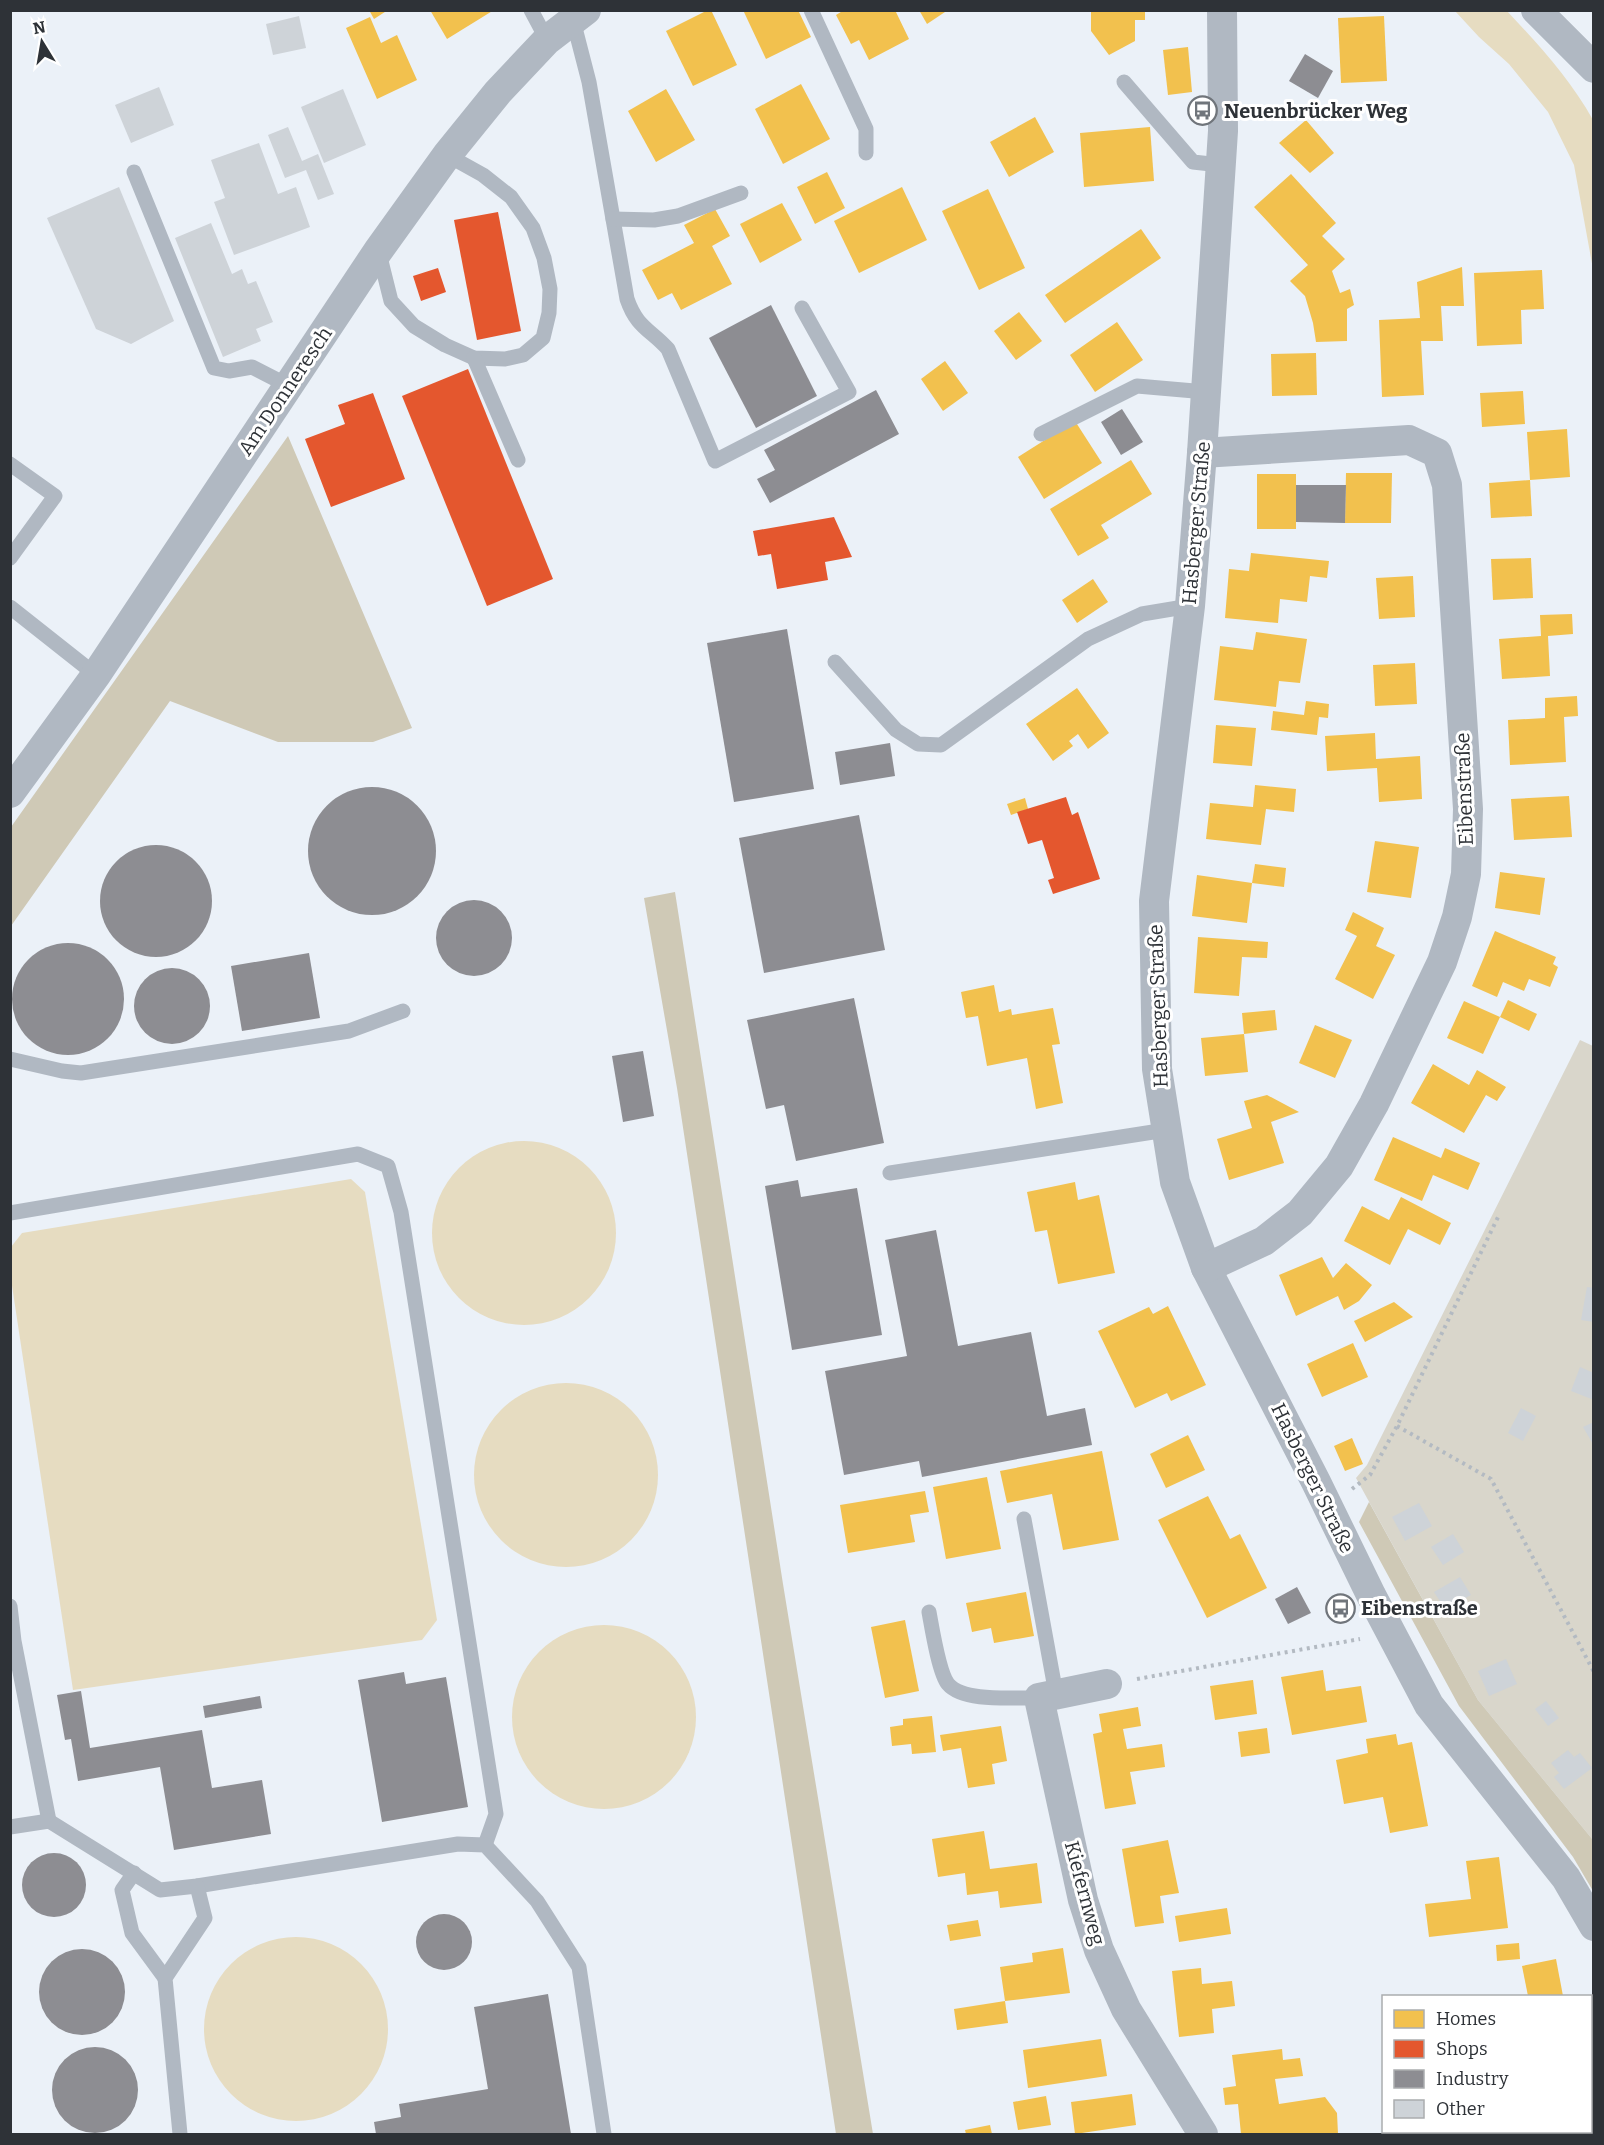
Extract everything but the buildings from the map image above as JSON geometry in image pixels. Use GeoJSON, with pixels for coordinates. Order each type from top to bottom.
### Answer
{"type":"FeatureCollection","features":[{"type":"Feature","properties":{"kind":"street","name":"Hasberger Straße"},"geometry":{"type":"LineString","coordinates":[[1222,10],[1223,131],[1202,453],[1190,606],[1154,901],[1156,1069],[1174,1182],[1206,1268],[1316,1482],[1390,1634],[1430,1705],[1566,1878],[1593,1926]]}},
{"type":"Feature","properties":{"kind":"street"},"geometry":{"type":"LineString","coordinates":[[1536,10],[1593,69]]}},
{"type":"Feature","properties":{"kind":"street","name":"Am Donneresch"},"geometry":{"type":"LineString","coordinates":[[10,793],[96,675],[378,251],[447,155],[498,92],[547,40],[579,15]]}},
{"type":"Feature","properties":{"kind":"street","name":"Eibenstraße"},"geometry":{"type":"LineString","coordinates":[[1202,453],[1409,440],[1437,453],[1447,485],[1468,810],[1466,874],[1457,917],[1442,962],[1374,1104],[1339,1166],[1300,1213],[1264,1241],[1206,1268]]}},
{"type":"Feature","properties":{"kind":"street"},"geometry":{"type":"LineString","coordinates":[[1047,1696],[1107,1684]]}},
{"type":"Feature","properties":{"kind":"street","name":"Kiefernweg"},"geometry":{"type":"LineString","coordinates":[[1047,1696],[1083,1900],[1099,1950],[1126,2010],[1203,2134]]}},
{"type":"Feature","properties":{"kind":"lane"},"geometry":{"type":"LineString","coordinates":[[531,10],[547,40]]}},
{"type":"Feature","properties":{"kind":"lane"},"geometry":{"type":"LineString","coordinates":[[811,10],[866,129],[866,153]]}},
{"type":"Feature","properties":{"kind":"lane"},"geometry":{"type":"LineString","coordinates":[[579,15],[627,299],[632,315],[645,330],[660,340],[668,349],[715,461],[849,392],[802,308]]}},
{"type":"Feature","properties":{"kind":"lane"},"geometry":{"type":"LineString","coordinates":[[1124,82],[1193,162],[1220,165]]}},
{"type":"Feature","properties":{"kind":"lane"},"geometry":{"type":"LineString","coordinates":[[378,251],[391,301],[414,326],[445,345],[474,358],[505,359],[523,355],[543,338],[549,313],[550,289],[533,228],[511,197],[483,174],[447,155]]}},
{"type":"Feature","properties":{"kind":"lane"},"geometry":{"type":"LineString","coordinates":[[134,172],[214,368],[229,370],[252,367],[289,386]]}},
{"type":"Feature","properties":{"kind":"lane"},"geometry":{"type":"LineString","coordinates":[[613,219],[654,220],[678,216],[741,193]]}},
{"type":"Feature","properties":{"kind":"lane"},"geometry":{"type":"LineString","coordinates":[[474,358],[518,460]]}},
{"type":"Feature","properties":{"kind":"lane"},"geometry":{"type":"LineString","coordinates":[[1041,434],[1137,386],[1206,392]]}},
{"type":"Feature","properties":{"kind":"lane"},"geometry":{"type":"LineString","coordinates":[[10,464],[55,496],[10,558]]}},
{"type":"Feature","properties":{"kind":"lane"},"geometry":{"type":"LineString","coordinates":[[835,662],[896,730],[918,744],[941,745],[1089,639],[1142,614],[1190,606]]}},
{"type":"Feature","properties":{"kind":"lane"},"geometry":{"type":"LineString","coordinates":[[10,607],[96,675]]}},
{"type":"Feature","properties":{"kind":"lane"},"geometry":{"type":"LineString","coordinates":[[10,1059],[81,1073],[349,1030],[403,1011]]}},
{"type":"Feature","properties":{"kind":"lane"},"geometry":{"type":"LineString","coordinates":[[891,1173],[1166,1130]]}},
{"type":"Feature","properties":{"kind":"lane"},"geometry":{"type":"LineString","coordinates":[[10,1213],[358,1154],[388,1166],[401,1212],[496,1814],[485,1845]]}},
{"type":"Feature","properties":{"kind":"lane"},"geometry":{"type":"LineString","coordinates":[[929,1612],[941,1668],[947,1683],[956,1691],[974,1697],[1047,1696],[1024,1519]]}},
{"type":"Feature","properties":{"kind":"lane"},"geometry":{"type":"LineString","coordinates":[[10,1606],[49,1821]]}},
{"type":"Feature","properties":{"kind":"lane"},"geometry":{"type":"LineString","coordinates":[[10,1827],[49,1821],[160,1890],[197,1887],[458,1844],[485,1845],[537,1900],[579,1967],[604,2134]]}},
{"type":"Feature","properties":{"kind":"lane"},"geometry":{"type":"LineString","coordinates":[[134,1873],[122,1890],[132,1933],[165,1978],[180,2134]]}},
{"type":"Feature","properties":{"kind":"lane"},"geometry":{"type":"LineString","coordinates":[[165,1978],[205,1918],[197,1887]]}},
{"type":"Feature","properties":{"kind":"path"},"geometry":{"type":"LineString","coordinates":[[1327,1507],[1370,1475],[1397,1426],[1499,1215]]}},
{"type":"Feature","properties":{"kind":"path"},"geometry":{"type":"LineString","coordinates":[[1397,1426],[1491,1479],[1593,1672]]}},
{"type":"Feature","properties":{"kind":"path"},"geometry":{"type":"LineString","coordinates":[[1107,1684],[1390,1634]]}},
{"type":"Feature","properties":{"kind":"shaded area"},"geometry":{"type":"Polygon","coordinates":[[[1455,11],[1507,11],[1542,49],[1593,120],[1593,269],[1574,165],[1548,112],[1509,64],[1455,11]]]}},
{"type":"Feature","properties":{"kind":"shaded area"},"geometry":{"type":"Polygon","coordinates":[[[288,436],[412,728],[373,742],[278,742],[170,701],[11,926],[11,827],[288,436]]]}},
{"type":"Feature","properties":{"kind":"shaded area"},"geometry":{"type":"Polygon","coordinates":[[[675,892],[783,1584],[873,2134],[836,2134],[677,1088],[644,898],[675,892]]]}},
{"type":"Feature","properties":{"kind":"shaded area"},"geometry":{"type":"Polygon","coordinates":[[[1580,1040],[1593,1046],[1593,1840],[1478,1700],[1356,1478],[1367,1465],[1580,1040]]]}},
{"type":"Feature","properties":{"kind":"shaded area"},"geometry":{"type":"Polygon","coordinates":[[[524,1141],[559,1148],[589,1168],[609,1198],[616,1233],[609,1268],[589,1298],[559,1318],[524,1325],[489,1318],[459,1298],[439,1268],[432,1233],[439,1198],[459,1168],[489,1148],[524,1141]]]}},
{"type":"Feature","properties":{"kind":"shaded area"},"geometry":{"type":"Polygon","coordinates":[[[351,1179],[365,1192],[437,1620],[422,1640],[73,1690],[11,1279],[11,1247],[22,1233],[351,1179]]]}},
{"type":"Feature","properties":{"kind":"shaded area"},"geometry":{"type":"Polygon","coordinates":[[[566,1383],[601,1390],[631,1410],[651,1440],[658,1475],[651,1510],[631,1540],[601,1560],[566,1567],[531,1560],[501,1540],[481,1510],[474,1475],[481,1440],[501,1410],[531,1390],[566,1383]]]}},
{"type":"Feature","properties":{"kind":"shaded area"},"geometry":{"type":"Polygon","coordinates":[[[1369,1502],[1478,1700],[1593,1840],[1593,1891],[1573,1857],[1459,1706],[1359,1522],[1369,1502]]]}},
{"type":"Feature","properties":{"kind":"shaded area"},"geometry":{"type":"Polygon","coordinates":[[[604,1625],[639,1632],[669,1652],[689,1682],[696,1717],[689,1752],[669,1782],[639,1802],[604,1809],[569,1802],[539,1782],[519,1752],[512,1717],[519,1682],[539,1652],[569,1632],[604,1625]]]}},
{"type":"Feature","properties":{"kind":"shaded area"},"geometry":{"type":"Polygon","coordinates":[[[296,1937],[331,1944],[361,1964],[381,1994],[388,2029],[381,2064],[361,2094],[331,2114],[296,2121],[261,2114],[231,2094],[211,2064],[204,2029],[211,1994],[231,1964],[261,1944],[296,1937]]]}},
{"type":"Feature","properties":{"kind":"place","name":"Neuenbrücker Weg"},"geometry":{"type":"Point","coordinates":[1203,111]}},
{"type":"Feature","properties":{"kind":"place","name":"Eibenstraße"},"geometry":{"type":"Point","coordinates":[1340,1608]}}]}
